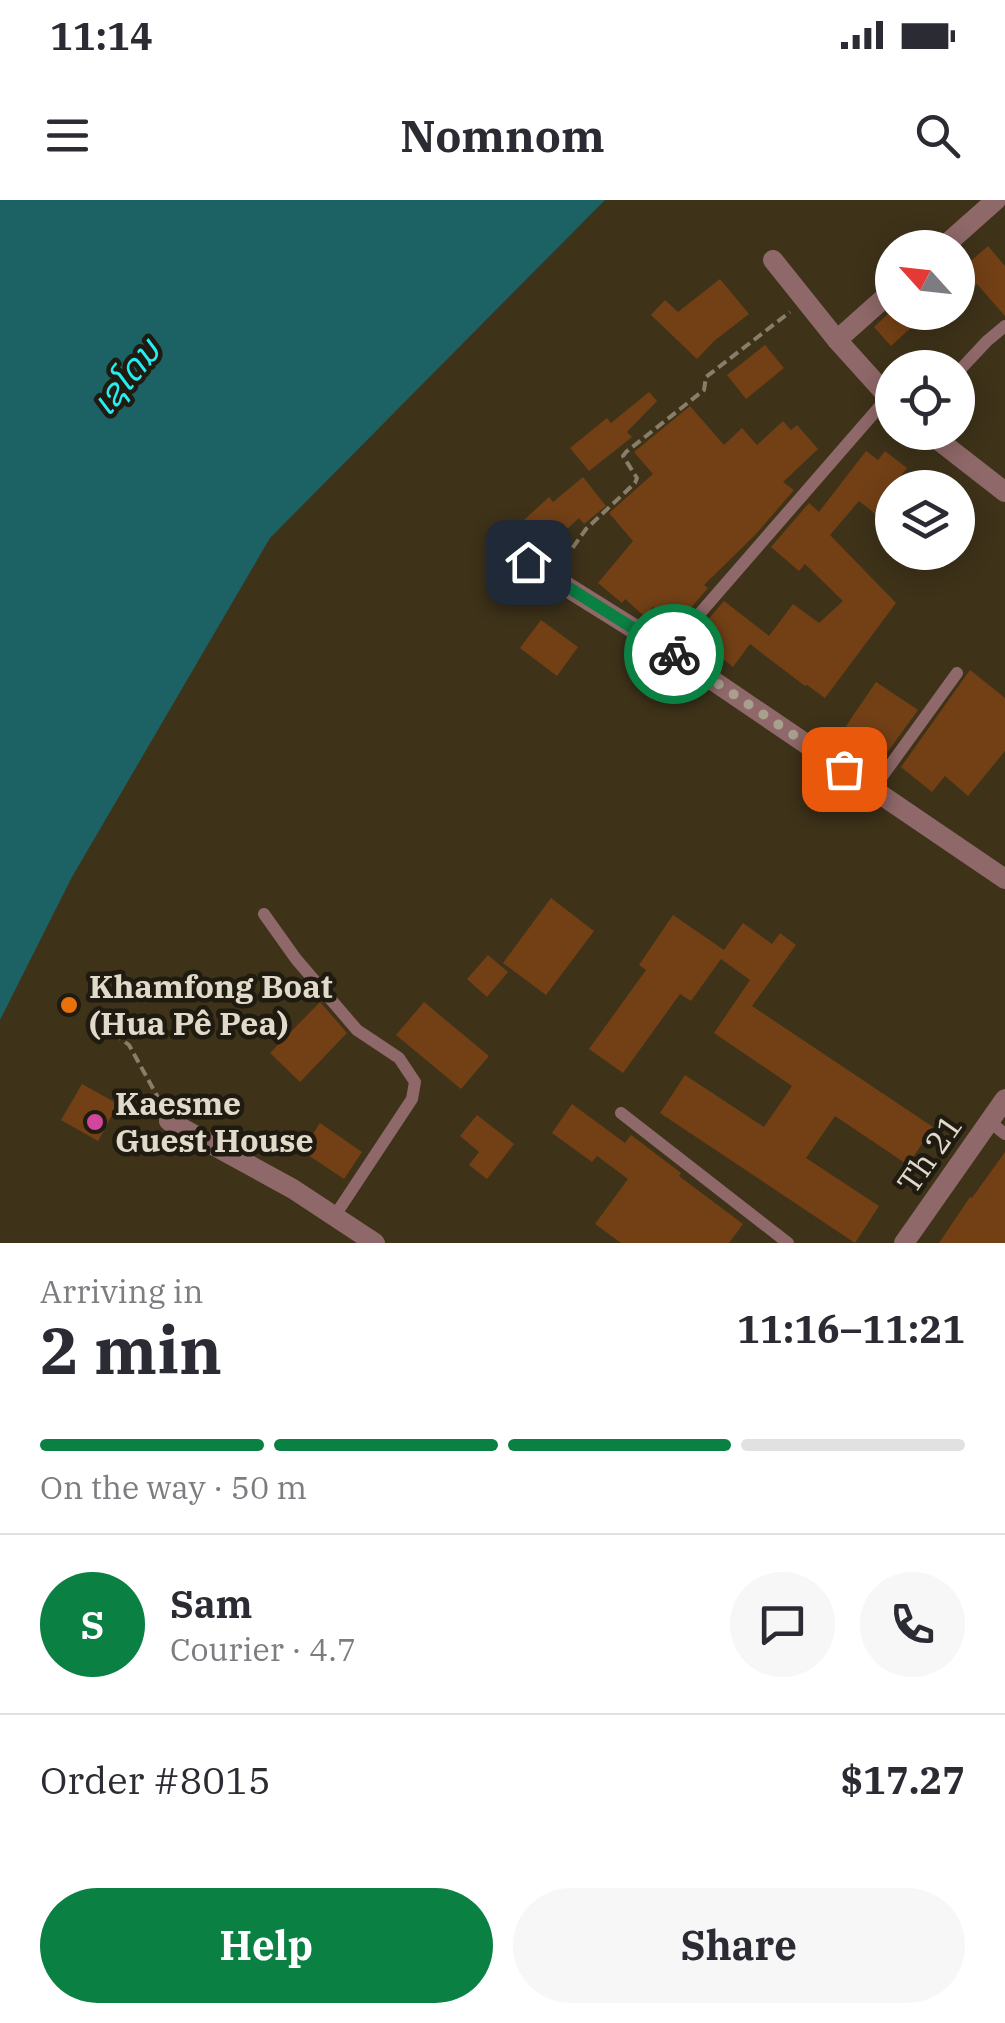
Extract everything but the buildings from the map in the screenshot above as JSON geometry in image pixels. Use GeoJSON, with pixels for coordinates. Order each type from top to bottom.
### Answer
{"type":"FeatureCollection","features":[{"type":"Feature","properties":{"kind":"street"},"geometry":{"type":"LineString","coordinates":[[962,230],[996,200]]}},
{"type":"Feature","properties":{"kind":"street"},"geometry":{"type":"LineString","coordinates":[[773,260],[875,382]]}},
{"type":"Feature","properties":{"kind":"street"},"geometry":{"type":"LineString","coordinates":[[837,340],[875,306]]}},
{"type":"Feature","properties":{"kind":"street"},"geometry":{"type":"LineString","coordinates":[[951,450],[1005,492]]}},
{"type":"Feature","properties":{"kind":"street"},"geometry":{"type":"LineString","coordinates":[[528,562],[668,650],[1005,878]]}},
{"type":"Feature","properties":{"kind":"street","name":"Th 21"},"geometry":{"type":"LineString","coordinates":[[904,1243],[997,1128],[1005,1099]]}},
{"type":"Feature","properties":{"kind":"street"},"geometry":{"type":"LineString","coordinates":[[170,1121],[293,1190],[375,1243]]}},
{"type":"Feature","properties":{"kind":"lane"},"geometry":{"type":"LineString","coordinates":[[975,354],[1005,326]]}},
{"type":"Feature","properties":{"kind":"lane"},"geometry":{"type":"LineString","coordinates":[[668,650],[875,416]]}},
{"type":"Feature","properties":{"kind":"lane"},"geometry":{"type":"LineString","coordinates":[[873,789],[956,673]]}},
{"type":"Feature","properties":{"kind":"lane"},"geometry":{"type":"LineString","coordinates":[[264,914],[357,1030],[399,1058],[415,1082],[412,1100],[334,1217]]}},
{"type":"Feature","properties":{"kind":"lane"},"geometry":{"type":"LineString","coordinates":[[621,1112],[788,1243]]}},
{"type":"Feature","properties":{"kind":"path"},"geometry":{"type":"LineString","coordinates":[[551,577],[586,530],[635,483],[637,478],[623,456],[626,452],[704,390],[706,377],[806,300]]}},
{"type":"Feature","properties":{"kind":"path"},"geometry":{"type":"LineString","coordinates":[[89,1015],[129,1045],[170,1121]]}},
{"type":"Feature","properties":{"kind":"water","name":"ເຊໂດນ"},"geometry":{"type":"Polygon","coordinates":[[[0,200],[605,200],[270,538],[72,877],[0,1020],[0,200]]]}},
{"type":"Feature","properties":{"kind":"way so far"},"geometry":{"type":"LineString","coordinates":[[674,654],[844,769]]}},
{"type":"Feature","properties":{"kind":"place","name":"Khamfong Boat (Hua Pê Pea)"},"geometry":{"type":"Point","coordinates":[69,1005]}},
{"type":"Feature","properties":{"kind":"place","name":"Kaesme Guest House"},"geometry":{"type":"Point","coordinates":[95,1122]}},
{"type":"Feature","properties":{"kind":"route"},"geometry":{"type":"LineString","coordinates":[[528,562],[674,654]]}}]}
